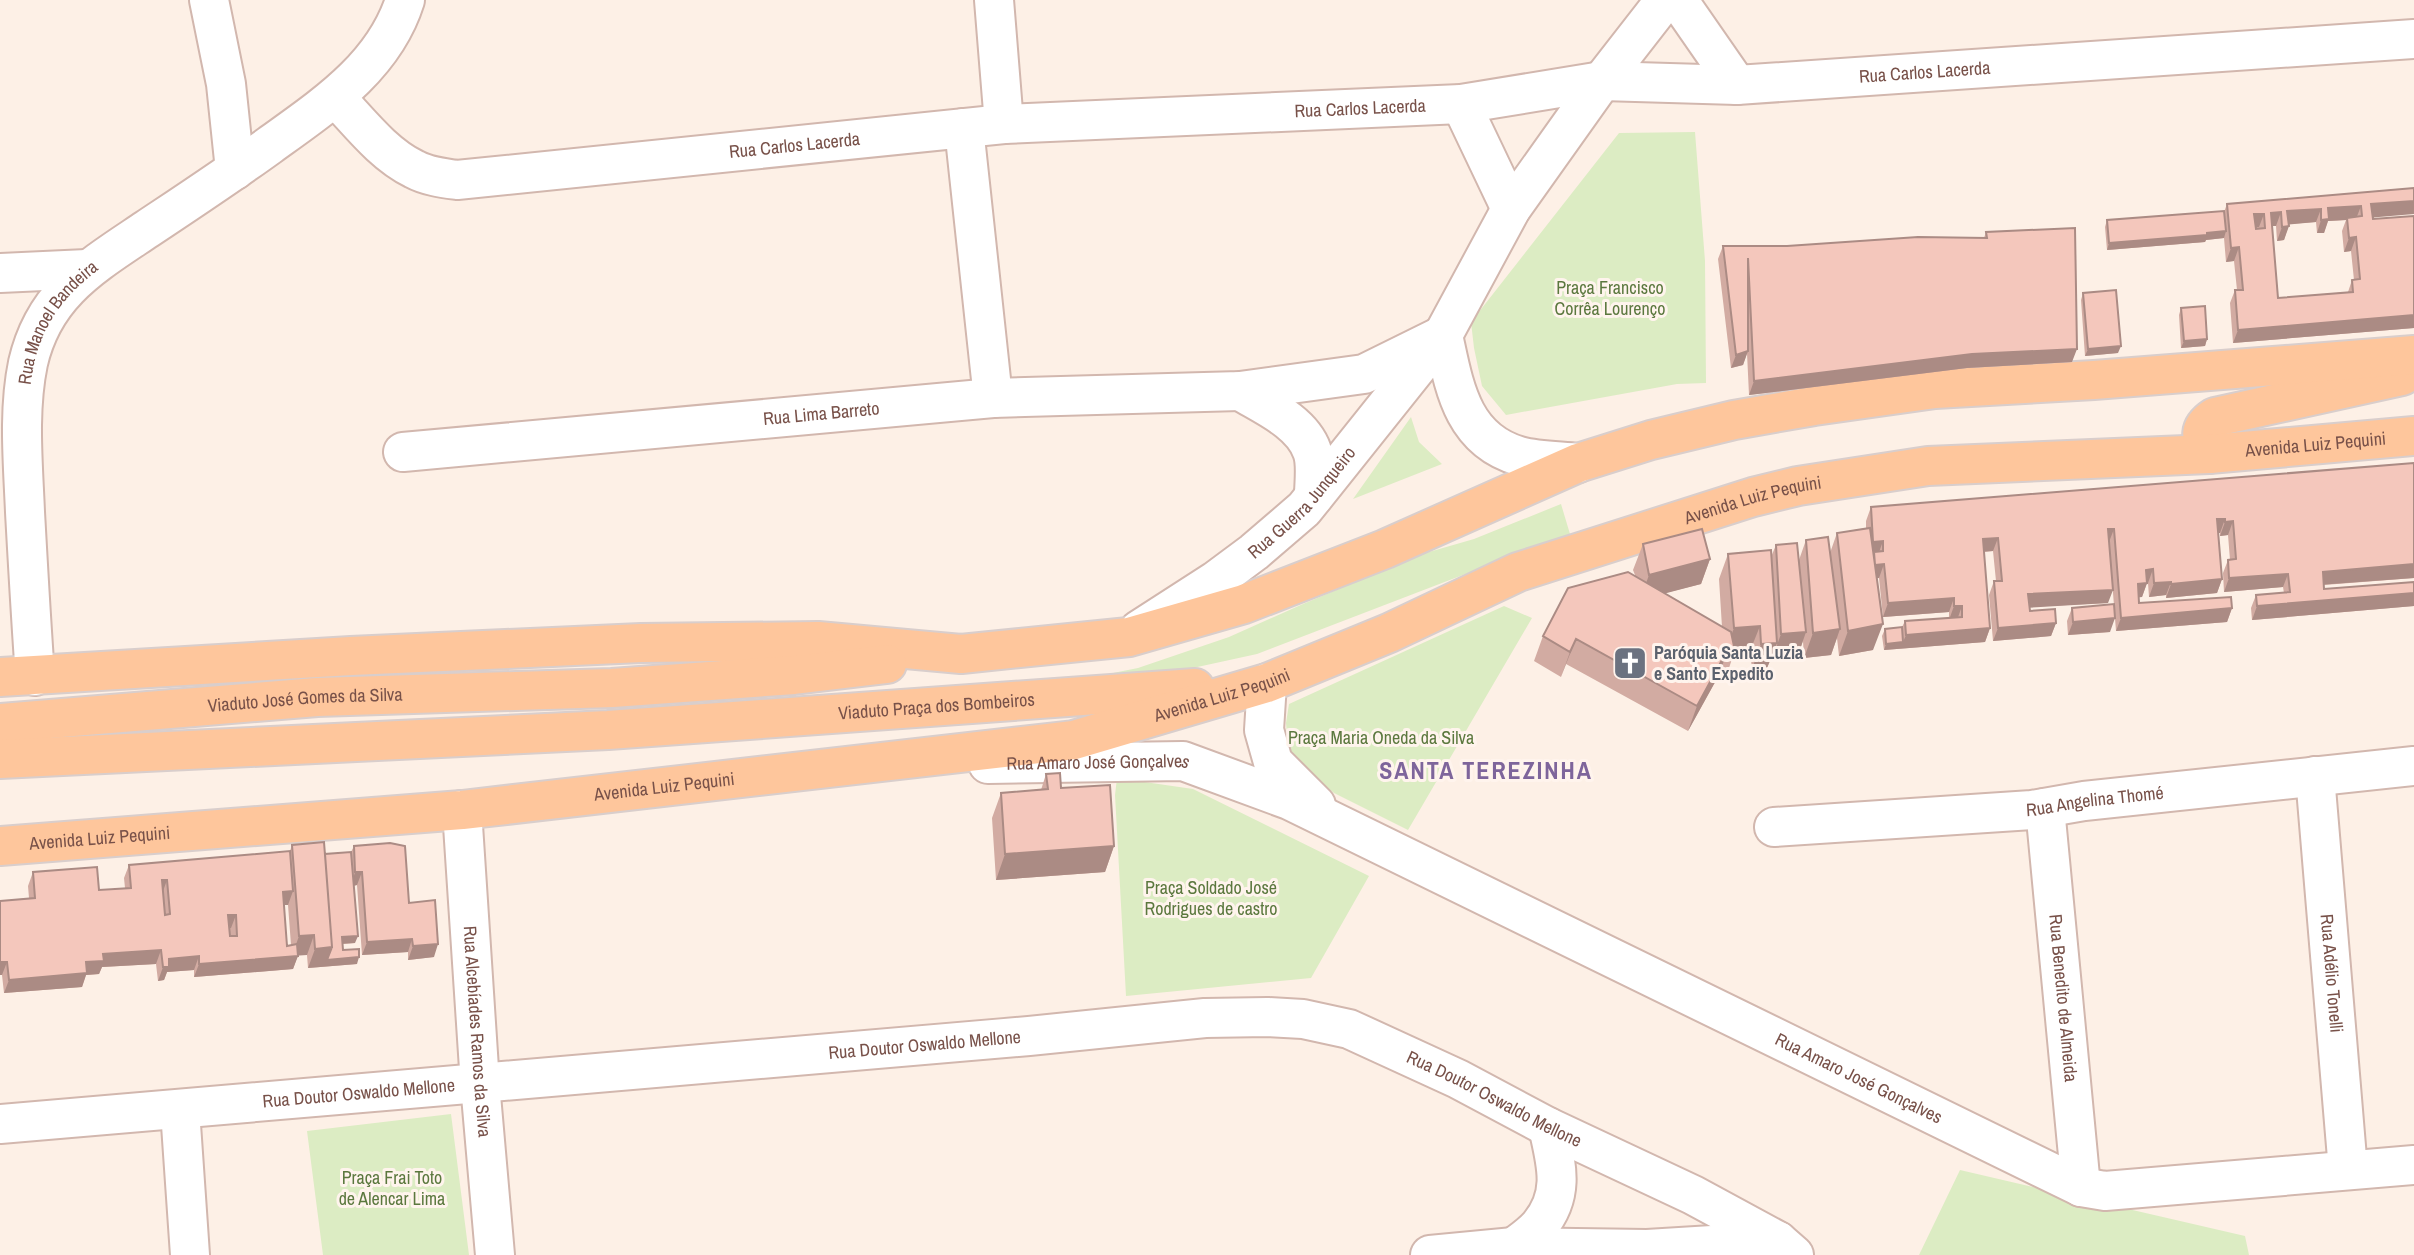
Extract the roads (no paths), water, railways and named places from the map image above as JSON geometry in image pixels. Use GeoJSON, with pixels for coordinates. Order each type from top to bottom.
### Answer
{"type":"FeatureCollection","features":[{"type":"Feature","properties":{"kind":"main road"},"geometry":{"type":"LineString","coordinates":[[17,676],[351,656],[641,643],[818,641],[961,654],[1129,637],[1244,604],[1385,549],[1578,463],[1651,440],[1734,420],[1935,389],[2094,380],[2414,355]]}},
{"type":"Feature","properties":{"kind":"main road"},"geometry":{"type":"LineString","coordinates":[[2209,454],[2202,433],[2205,424],[2215,417],[2414,374]]}},
{"type":"Feature","properties":{"kind":"main road","name":"Avenida Luiz Pequini"},"geometry":{"type":"LineString","coordinates":[[0,846],[462,810],[1074,740],[1267,683],[1389,633],[1518,572],[1753,497],[1833,480],[1928,466],[2209,454],[2414,436]]}},
{"type":"Feature","properties":{"kind":"main road","name":"Viaduto José Gomes da Silva"},"geometry":{"type":"LineString","coordinates":[[0,723],[317,697],[612,688],[794,676],[961,654]]}},
{"type":"Feature","properties":{"kind":"main road","name":"Viaduto Praça dos Bombeiros"},"geometry":{"type":"LineString","coordinates":[[0,759],[608,730],[1267,683]]}},
{"type":"Feature","properties":{"kind":"street"},"geometry":{"type":"LineString","coordinates":[[209,0],[226,84],[235,170]]}},
{"type":"Feature","properties":{"kind":"street","name":"Rua Manoel Bandeira"},"geometry":{"type":"LineString","coordinates":[[17,676],[23,397],[29,362],[39,331],[55,300],[87,269],[235,170],[336,98],[388,38],[405,0]]}},
{"type":"Feature","properties":{"kind":"street"},"geometry":{"type":"LineString","coordinates":[[994,0],[1004,124]]}},
{"type":"Feature","properties":{"kind":"street","name":"Rua Guerra Junqueiro"},"geometry":{"type":"LineString","coordinates":[[1129,637],[1215,581],[1304,509],[1443,335],[1511,209],[1602,81],[1665,0]]}},
{"type":"Feature","properties":{"kind":"street"},"geometry":{"type":"LineString","coordinates":[[1678,0],[1737,85]]}},
{"type":"Feature","properties":{"kind":"street","name":"Rua Carlos Lacerda"},"geometry":{"type":"LineString","coordinates":[[336,98],[395,157],[413,169],[457,180],[1004,124],[1461,104],[1602,81],[1737,85],[2414,39]]}},
{"type":"Feature","properties":{"kind":"street"},"geometry":{"type":"LineString","coordinates":[[1461,104],[1511,209]]}},
{"type":"Feature","properties":{"kind":"street"},"geometry":{"type":"LineString","coordinates":[[964,128],[993,398]]}},
{"type":"Feature","properties":{"kind":"street"},"geometry":{"type":"LineString","coordinates":[[0,273],[87,269]]}},
{"type":"Feature","properties":{"kind":"street"},"geometry":{"type":"LineString","coordinates":[[1443,335],[1461,407],[1474,426],[1497,446],[1519,456],[1578,463]]}},
{"type":"Feature","properties":{"kind":"street","name":"Rua Lima Barreto"},"geometry":{"type":"LineString","coordinates":[[403,452],[993,398],[1240,391],[1364,374],[1443,335]]}},
{"type":"Feature","properties":{"kind":"street"},"geometry":{"type":"LineString","coordinates":[[1240,391],[1300,432],[1313,452],[1314,496]]}},
{"type":"Feature","properties":{"kind":"street","name":"Rua Amaro José Gonçalves"},"geometry":{"type":"LineString","coordinates":[[1267,683],[1264,730],[1273,762],[1335,824]]}},
{"type":"Feature","properties":{"kind":"street","name":"Rua Amaro José Gonçalves"},"geometry":{"type":"LineString","coordinates":[[849,766],[1183,761],[1289,800],[2081,1187],[2105,1191],[2414,1165]]}},
{"type":"Feature","properties":{"kind":"street","name":"Rua Angelina Thomé"},"geometry":{"type":"LineString","coordinates":[[1774,827],[2045,808],[2414,766]]}},
{"type":"Feature","properties":{"kind":"street","name":"Rua Adélio Tonelli"},"geometry":{"type":"LineString","coordinates":[[2315,776],[2348,1170]]}},
{"type":"Feature","properties":{"kind":"street","name":"Rua Benedito de Almeida"},"geometry":{"type":"LineString","coordinates":[[2045,808],[2081,1187]]}},
{"type":"Feature","properties":{"kind":"street","name":"Rua Alcebíades Ramos da Silva"},"geometry":{"type":"LineString","coordinates":[[462,810],[480,1084],[495,1255]]}},
{"type":"Feature","properties":{"kind":"street","name":"Rua Doutor Oswaldo Mellone"},"geometry":{"type":"LineString","coordinates":[[0,1124],[1029,1036],[1205,1018],[1303,1019],[1349,1029],[1458,1079],[1548,1127],[1693,1195],[1786,1248]]}},
{"type":"Feature","properties":{"kind":"street"},"geometry":{"type":"LineString","coordinates":[[180,1110],[190,1255]]}},
{"type":"Feature","properties":{"kind":"street"},"geometry":{"type":"LineString","coordinates":[[1514,1247],[1540,1226],[1556,1192],[1558,1168],[1548,1127]]}},
{"type":"Feature","properties":{"kind":"street"},"geometry":{"type":"LineString","coordinates":[[1430,1255],[1514,1247],[1786,1248]]}},
{"type":"Feature","properties":{"kind":"place","name":"Paróquia Santa Luzia e Santo Expedito"},"geometry":{"type":"Point","coordinates":[1630,663]}},
{"type":"Feature","properties":{"kind":"district","name":"SANTA TEREZINHA"},"geometry":{"type":"Point","coordinates":[1486,771]}},
{"type":"Feature","properties":{"kind":"park label","name":"Praça Francisco Corrêa Lourenço"},"geometry":{"type":"Point","coordinates":[1610,298]}},
{"type":"Feature","properties":{"kind":"park label","name":"Praça Maria Oneda da Silva"},"geometry":{"type":"Point","coordinates":[1381,738]}},
{"type":"Feature","properties":{"kind":"park label","name":"Praça Soldado José Rodrigues de castro"},"geometry":{"type":"Point","coordinates":[1211,898]}},
{"type":"Feature","properties":{"kind":"park label","name":"Praça Frai Toto de Alencar Lima"},"geometry":{"type":"Point","coordinates":[392,1188]}}]}
